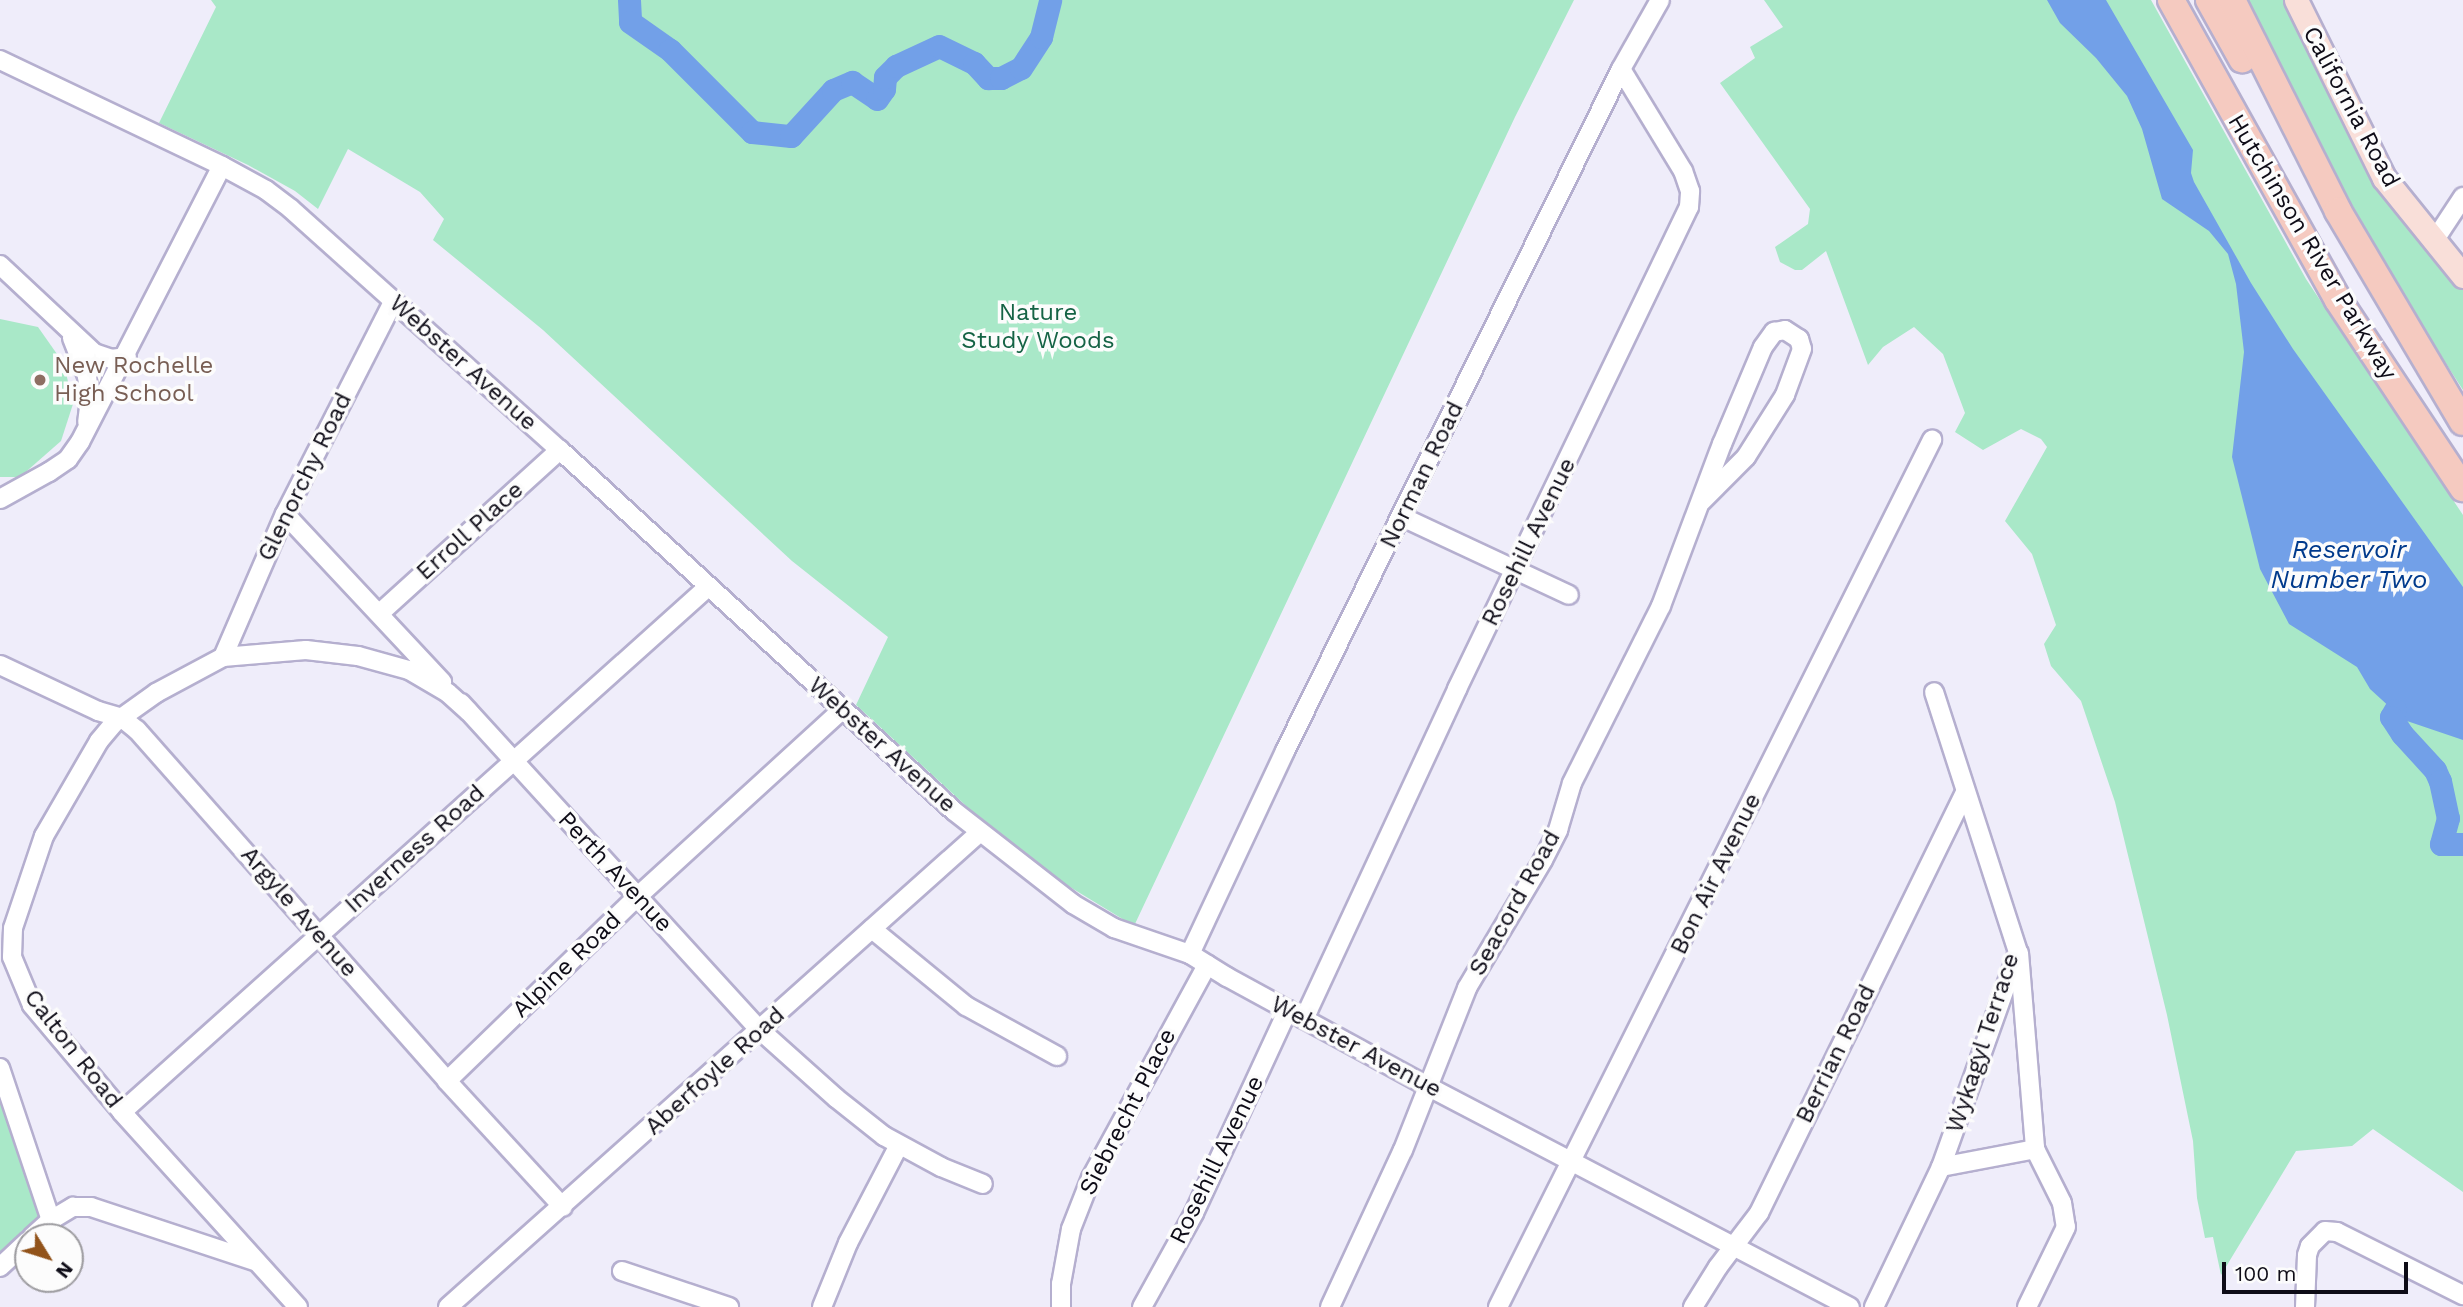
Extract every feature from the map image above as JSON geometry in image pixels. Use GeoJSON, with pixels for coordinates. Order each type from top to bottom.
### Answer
{"type":"FeatureCollection","features":[{"type":"Feature","properties":{"kind":"highway","name":"Hutchinson River Parkway"},"geometry":{"type":"LineString","coordinates":[[2171,0],[2338,300],[2463,488]]}},
{"type":"Feature","properties":{"kind":"highway"},"geometry":{"type":"LineString","coordinates":[[2209,0],[2245,64],[2303,146]]}},
{"type":"Feature","properties":{"kind":"highway","name":"Hutchinson River Parkway"},"geometry":{"type":"LineString","coordinates":[[2232,0],[2303,146],[2360,251],[2463,422]]}},
{"type":"Feature","properties":{"kind":"main road","name":"California Road"},"geometry":{"type":"LineString","coordinates":[[2296,0],[2372,156],[2396,195],[2463,276]]}},
{"type":"Feature","properties":{"kind":"street","name":"Norman Road"},"geometry":{"type":"LineString","coordinates":[[1189,954],[1620,69],[1660,0]]}},
{"type":"Feature","properties":{"kind":"street","name":"Webster Avenue"},"geometry":{"type":"LineString","coordinates":[[0,60],[222,166],[266,190],[291,209],[560,450],[979,833],[1073,904],[1114,928],[1189,954],[1427,1086],[1850,1307]]}},
{"type":"Feature","properties":{"kind":"street","name":"Rosehill Avenue"},"geometry":{"type":"LineString","coordinates":[[1304,1019],[1457,689],[1689,207],[1690,191],[1683,171],[1620,69]]}},
{"type":"Feature","properties":{"kind":"street"},"geometry":{"type":"LineString","coordinates":[[0,499],[68,459],[80,442],[127,357],[222,166]]}},
{"type":"Feature","properties":{"kind":"street"},"geometry":{"type":"LineString","coordinates":[[2434,241],[2463,197]]}},
{"type":"Feature","properties":{"kind":"street"},"geometry":{"type":"LineString","coordinates":[[0,265],[94,353],[111,359],[127,357]]}},
{"type":"Feature","properties":{"kind":"street","name":"Glenorchy Road"},"geometry":{"type":"LineString","coordinates":[[223,657],[285,514],[394,300]]}},
{"type":"Feature","properties":{"kind":"street"},"geometry":{"type":"LineString","coordinates":[[64,326],[78,348],[87,376],[89,415],[80,442]]}},
{"type":"Feature","properties":{"kind":"street","name":"Seacord Road"},"geometry":{"type":"LineString","coordinates":[[1330,1307],[1403,1150],[1467,988],[1558,830],[1572,783],[1661,606],[1702,501],[1763,347],[1774,332],[1785,330],[1799,339],[1802,349],[1785,395],[1746,457],[1702,501]]}},
{"type":"Feature","properties":{"kind":"street","name":"Bon Air Avenue"},"geometry":{"type":"LineString","coordinates":[[1498,1307],[1932,440]]}},
{"type":"Feature","properties":{"kind":"street","name":"Erroll Place"},"geometry":{"type":"LineString","coordinates":[[380,613],[560,450]]}},
{"type":"Feature","properties":{"kind":"street","name":"Perth Avenue"},"geometry":{"type":"LineString","coordinates":[[285,514],[380,613],[760,1030],[836,1098],[899,1145],[983,1184]]}},
{"type":"Feature","properties":{"kind":"street"},"geometry":{"type":"LineString","coordinates":[[1402,517],[1569,595]]}},
{"type":"Feature","properties":{"kind":"street","name":"Inverness Road"},"geometry":{"type":"LineString","coordinates":[[122,1112],[708,587]]}},
{"type":"Feature","properties":{"kind":"street","name":"Calton Road"},"geometry":{"type":"LineString","coordinates":[[298,1307],[122,1112],[32,1005],[12,957],[13,929],[44,836],[99,741],[122,718],[156,693],[223,657],[306,650],[358,656],[410,670],[447,693],[469,712]]}},
{"type":"Feature","properties":{"kind":"street","name":"Argyle Avenue"},"geometry":{"type":"LineString","coordinates":[[0,665],[98,711],[122,718],[137,730],[447,1081],[563,1207]]}},
{"type":"Feature","properties":{"kind":"street","name":"Wykagyl Terrace"},"geometry":{"type":"LineString","coordinates":[[1874,1307],[1941,1167],[2018,952],[2007,908],[1965,792],[1934,692]]}},
{"type":"Feature","properties":{"kind":"street","name":"Alpine Road"},"geometry":{"type":"LineString","coordinates":[[447,1081],[637,897],[843,709]]}},
{"type":"Feature","properties":{"kind":"street","name":"Berrian Road"},"geometry":{"type":"LineString","coordinates":[[1693,1307],[1759,1213],[1965,792]]}},
{"type":"Feature","properties":{"kind":"street","name":"Aberfoyle Road"},"geometry":{"type":"LineString","coordinates":[[448,1307],[979,833]]}},
{"type":"Feature","properties":{"kind":"street"},"geometry":{"type":"LineString","coordinates":[[0,958],[13,929]]}},
{"type":"Feature","properties":{"kind":"street"},"geometry":{"type":"LineString","coordinates":[[872,929],[966,1006],[1057,1056]]}},
{"type":"Feature","properties":{"kind":"street"},"geometry":{"type":"LineString","coordinates":[[2018,952],[2035,1149],[2062,1203],[2066,1227],[2027,1307]]}},
{"type":"Feature","properties":{"kind":"street","name":"Siebrecht Place"},"geometry":{"type":"LineString","coordinates":[[1061,1307],[1064,1259],[1071,1229],[1091,1178],[1207,965]]}},
{"type":"Feature","properties":{"kind":"street","name":"Rosehill Avenue"},"geometry":{"type":"LineString","coordinates":[[1142,1307],[1194,1213],[1288,1010]]}},
{"type":"Feature","properties":{"kind":"street"},"geometry":{"type":"LineString","coordinates":[[0,1068],[51,1220]]}},
{"type":"Feature","properties":{"kind":"street"},"geometry":{"type":"LineString","coordinates":[[822,1307],[848,1243],[899,1145]]}},
{"type":"Feature","properties":{"kind":"street"},"geometry":{"type":"LineString","coordinates":[[1941,1167],[2035,1149]]}},
{"type":"Feature","properties":{"kind":"street"},"geometry":{"type":"LineString","coordinates":[[48,1223],[73,1207],[91,1207],[254,1261]]}},
{"type":"Feature","properties":{"kind":"street"},"geometry":{"type":"LineString","coordinates":[[2305,1307],[2307,1255],[2311,1246],[2325,1231],[2337,1232],[2463,1295]]}},
{"type":"Feature","properties":{"kind":"street"},"geometry":{"type":"LineString","coordinates":[[0,1267],[14,1254]]}},
{"type":"Feature","properties":{"kind":"street"},"geometry":{"type":"LineString","coordinates":[[622,1271],[729,1307]]}},
{"type":"Feature","properties":{"kind":"green space","name":"Nature Study Woods"},"geometry":{"type":"Polygon","coordinates":[[[211,0],[1574,0],[1515,117],[1134,926],[1024,859],[856,705],[888,637],[792,561],[543,330],[433,240],[444,219],[420,192],[348,149],[318,209],[295,191],[248,165],[159,123],[216,7],[211,0]]]}},
{"type":"Feature","properties":{"kind":"green space"},"geometry":{"type":"Polygon","coordinates":[[[1764,0],[2151,0],[2306,279],[2463,515],[2463,1192],[2373,1129],[2352,1146],[2296,1151],[2221,1275],[2213,1237],[2205,1238],[2197,1198],[2193,1141],[2167,1015],[2115,802],[2081,701],[2051,666],[2044,644],[2056,625],[2032,554],[2005,521],[2047,447],[2041,439],[2021,429],[1983,450],[1955,432],[1965,413],[1943,354],[1914,327],[1883,347],[1868,365],[1826,251],[1802,270],[1795,270],[1780,262],[1775,247],[1808,224],[1810,209],[1720,83],[1755,58],[1750,47],[1783,27],[1764,0]]]}},
{"type":"Feature","properties":{"kind":"green space"},"geometry":{"type":"Polygon","coordinates":[[[2245,0],[2290,0],[2368,162],[2463,285],[2463,390],[2407,303],[2301,113],[2245,0]]]}},
{"type":"Feature","properties":{"kind":"green space","name":"New Rochelle High School"},"geometry":{"type":"Polygon","coordinates":[[[0,319],[38,327],[64,364],[73,404],[61,441],[20,477],[0,477],[0,319]]]}},
{"type":"Feature","properties":{"kind":"green space"},"geometry":{"type":"Polygon","coordinates":[[[0,1078],[45,1218],[40,1223],[14,1223],[14,1248],[0,1262],[0,1078]]]}},
{"type":"Feature","properties":{"kind":"water","name":"Reservoir Number Two"},"geometry":{"type":"Polygon","coordinates":[[[2047,0],[2106,0],[2193,150],[2191,173],[2194,182],[2251,283],[2293,349],[2463,587],[2463,740],[2404,720],[2370,689],[2357,667],[2289,624],[2260,569],[2232,457],[2244,352],[2236,284],[2228,254],[2209,231],[2162,199],[2142,129],[2127,96],[2096,58],[2060,23],[2047,0]]]}},
{"type":"Feature","properties":{"kind":"waterway"},"geometry":{"type":"LineString","coordinates":[[629,0],[630,22],[670,50],[752,132],[791,136],[833,90],[852,82],[877,99],[884,89],[885,77],[896,66],[939,46],[974,63],[988,78],[1001,78],[1021,68],[1041,37],[1050,0]]}},
{"type":"Feature","properties":{"kind":"waterway"},"geometry":{"type":"LineString","coordinates":[[2395,710],[2391,717],[2402,734],[2435,770],[2440,781],[2448,818],[2441,844],[2463,844]]}},
{"type":"Feature","properties":{"kind":"place","name":"New Rochelle High School"},"geometry":{"type":"Point","coordinates":[40,380]}}]}
